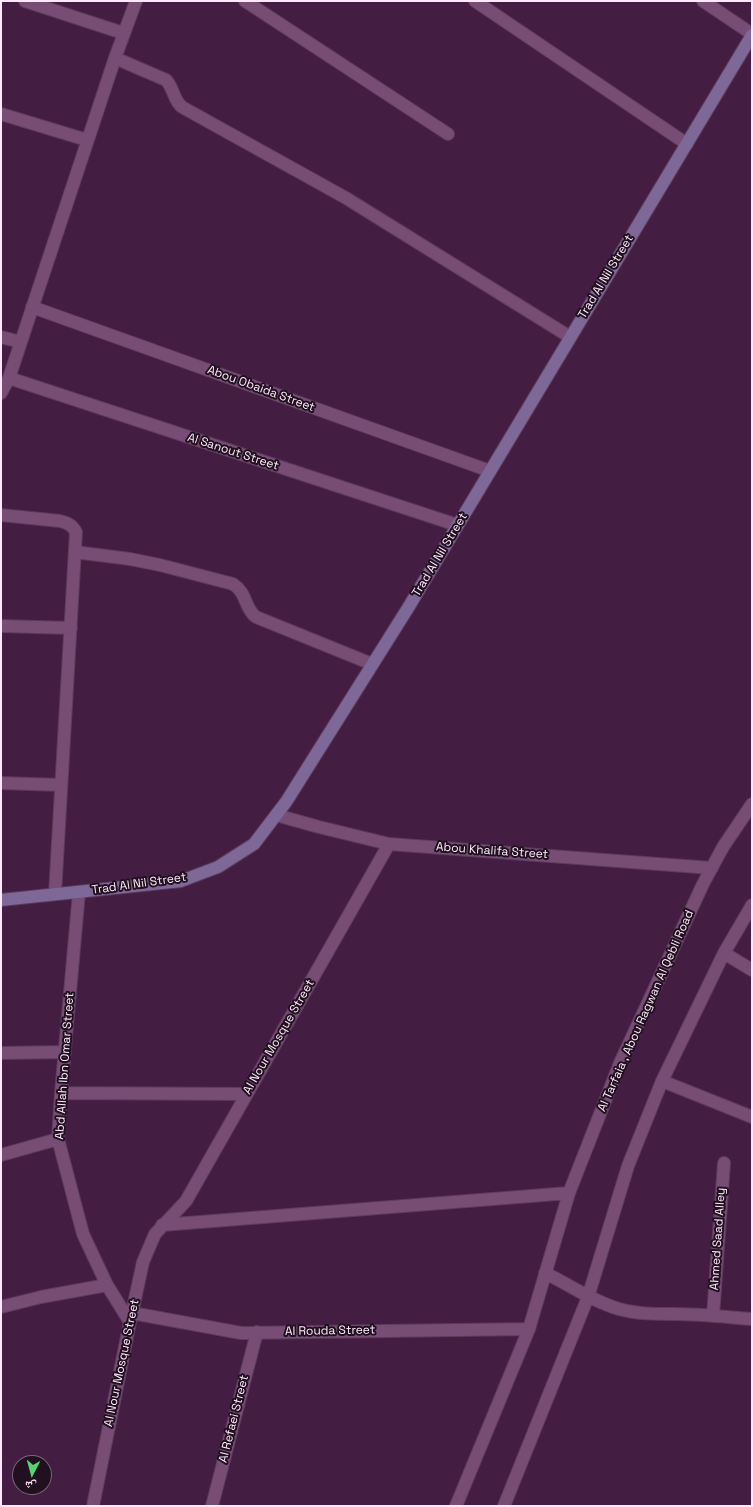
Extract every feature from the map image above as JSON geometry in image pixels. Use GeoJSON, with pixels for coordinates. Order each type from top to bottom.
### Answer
{"type":"FeatureCollection","features":[{"type":"Feature","properties":{"kind":"street"},"geometry":{"type":"LineString","coordinates":[[26,1],[123,33]]}},
{"type":"Feature","properties":{"kind":"street"},"geometry":{"type":"LineString","coordinates":[[1,393],[9,378],[123,33],[136,1]]}},
{"type":"Feature","properties":{"kind":"street"},"geometry":{"type":"LineString","coordinates":[[245,1],[448,134]]}},
{"type":"Feature","properties":{"kind":"street"},"geometry":{"type":"LineString","coordinates":[[475,1],[686,144]]}},
{"type":"Feature","properties":{"kind":"street"},"geometry":{"type":"LineString","coordinates":[[702,1],[752,35]]}},
{"type":"Feature","properties":{"kind":"street","name":"Trad Al Nil Street"},"geometry":{"type":"LineString","coordinates":[[1,901],[181,880],[218,867],[254,844],[286,802],[372,664],[490,471],[752,35]]}},
{"type":"Feature","properties":{"kind":"street"},"geometry":{"type":"LineString","coordinates":[[115,58],[166,80],[172,87],[175,100],[182,107],[346,198],[570,337]]}},
{"type":"Feature","properties":{"kind":"street"},"geometry":{"type":"LineString","coordinates":[[1,114],[87,140]]}},
{"type":"Feature","properties":{"kind":"street","name":"Abou Obaida Street"},"geometry":{"type":"LineString","coordinates":[[32,307],[490,471]]}},
{"type":"Feature","properties":{"kind":"street"},"geometry":{"type":"LineString","coordinates":[[1,336],[21,342]]}},
{"type":"Feature","properties":{"kind":"street","name":"Al Sanout Street"},"geometry":{"type":"LineString","coordinates":[[9,378],[457,525]]}},
{"type":"Feature","properties":{"kind":"street"},"geometry":{"type":"LineString","coordinates":[[1,515],[60,521],[73,526],[76,532],[55,894]]}},
{"type":"Feature","properties":{"kind":"street"},"geometry":{"type":"LineString","coordinates":[[75,552],[130,559],[160,565],[233,584],[242,591],[252,613],[256,617],[372,664]]}},
{"type":"Feature","properties":{"kind":"street"},"geometry":{"type":"LineString","coordinates":[[1,626],[71,628]]}},
{"type":"Feature","properties":{"kind":"street"},"geometry":{"type":"LineString","coordinates":[[1,783],[61,785]]}},
{"type":"Feature","properties":{"kind":"street","name":"Al Tarfaia , Abou Ragwan Al Qebli Road"},"geometry":{"type":"LineString","coordinates":[[456,1506],[529,1329],[569,1193],[620,1063],[703,884],[723,848],[752,804]]}},
{"type":"Feature","properties":{"kind":"street","name":"Abou Khalifa Street"},"geometry":{"type":"LineString","coordinates":[[276,815],[319,828],[389,844],[712,868]]}},
{"type":"Feature","properties":{"kind":"street","name":"Al Nour Mosque Street"},"geometry":{"type":"LineString","coordinates":[[93,1506],[131,1317],[148,1247],[162,1225],[176,1213],[186,1201],[389,844]]}},
{"type":"Feature","properties":{"kind":"street","name":"Abd Allah Ibn Omar Street"},"geometry":{"type":"LineString","coordinates":[[79,892],[58,1139],[83,1234],[107,1285],[131,1317]]}},
{"type":"Feature","properties":{"kind":"street"},"geometry":{"type":"LineString","coordinates":[[504,1506],[588,1297],[628,1166],[662,1081],[724,953],[752,905]]}},
{"type":"Feature","properties":{"kind":"street"},"geometry":{"type":"LineString","coordinates":[[724,953],[752,970]]}},
{"type":"Feature","properties":{"kind":"street"},"geometry":{"type":"LineString","coordinates":[[1,1053],[65,1052]]}},
{"type":"Feature","properties":{"kind":"street"},"geometry":{"type":"LineString","coordinates":[[662,1081],[752,1117]]}},
{"type":"Feature","properties":{"kind":"street"},"geometry":{"type":"LineString","coordinates":[[61,1093],[246,1094]]}},
{"type":"Feature","properties":{"kind":"street"},"geometry":{"type":"LineString","coordinates":[[1,1155],[58,1139]]}},
{"type":"Feature","properties":{"kind":"street","name":"Ahmed Saad Alley"},"geometry":{"type":"LineString","coordinates":[[713,1316],[724,1163]]}},
{"type":"Feature","properties":{"kind":"street"},"geometry":{"type":"LineString","coordinates":[[162,1225],[569,1193]]}},
{"type":"Feature","properties":{"kind":"street"},"geometry":{"type":"LineString","coordinates":[[545,1273],[588,1297],[620,1310],[637,1313],[752,1319]]}},
{"type":"Feature","properties":{"kind":"street"},"geometry":{"type":"LineString","coordinates":[[1,1307],[41,1297],[107,1285]]}},
{"type":"Feature","properties":{"kind":"street","name":"Al Rouda Street"},"geometry":{"type":"LineString","coordinates":[[131,1317],[240,1332],[529,1329]]}},
{"type":"Feature","properties":{"kind":"street","name":"Al Refaei Street"},"geometry":{"type":"LineString","coordinates":[[212,1506],[256,1332]]}}]}
